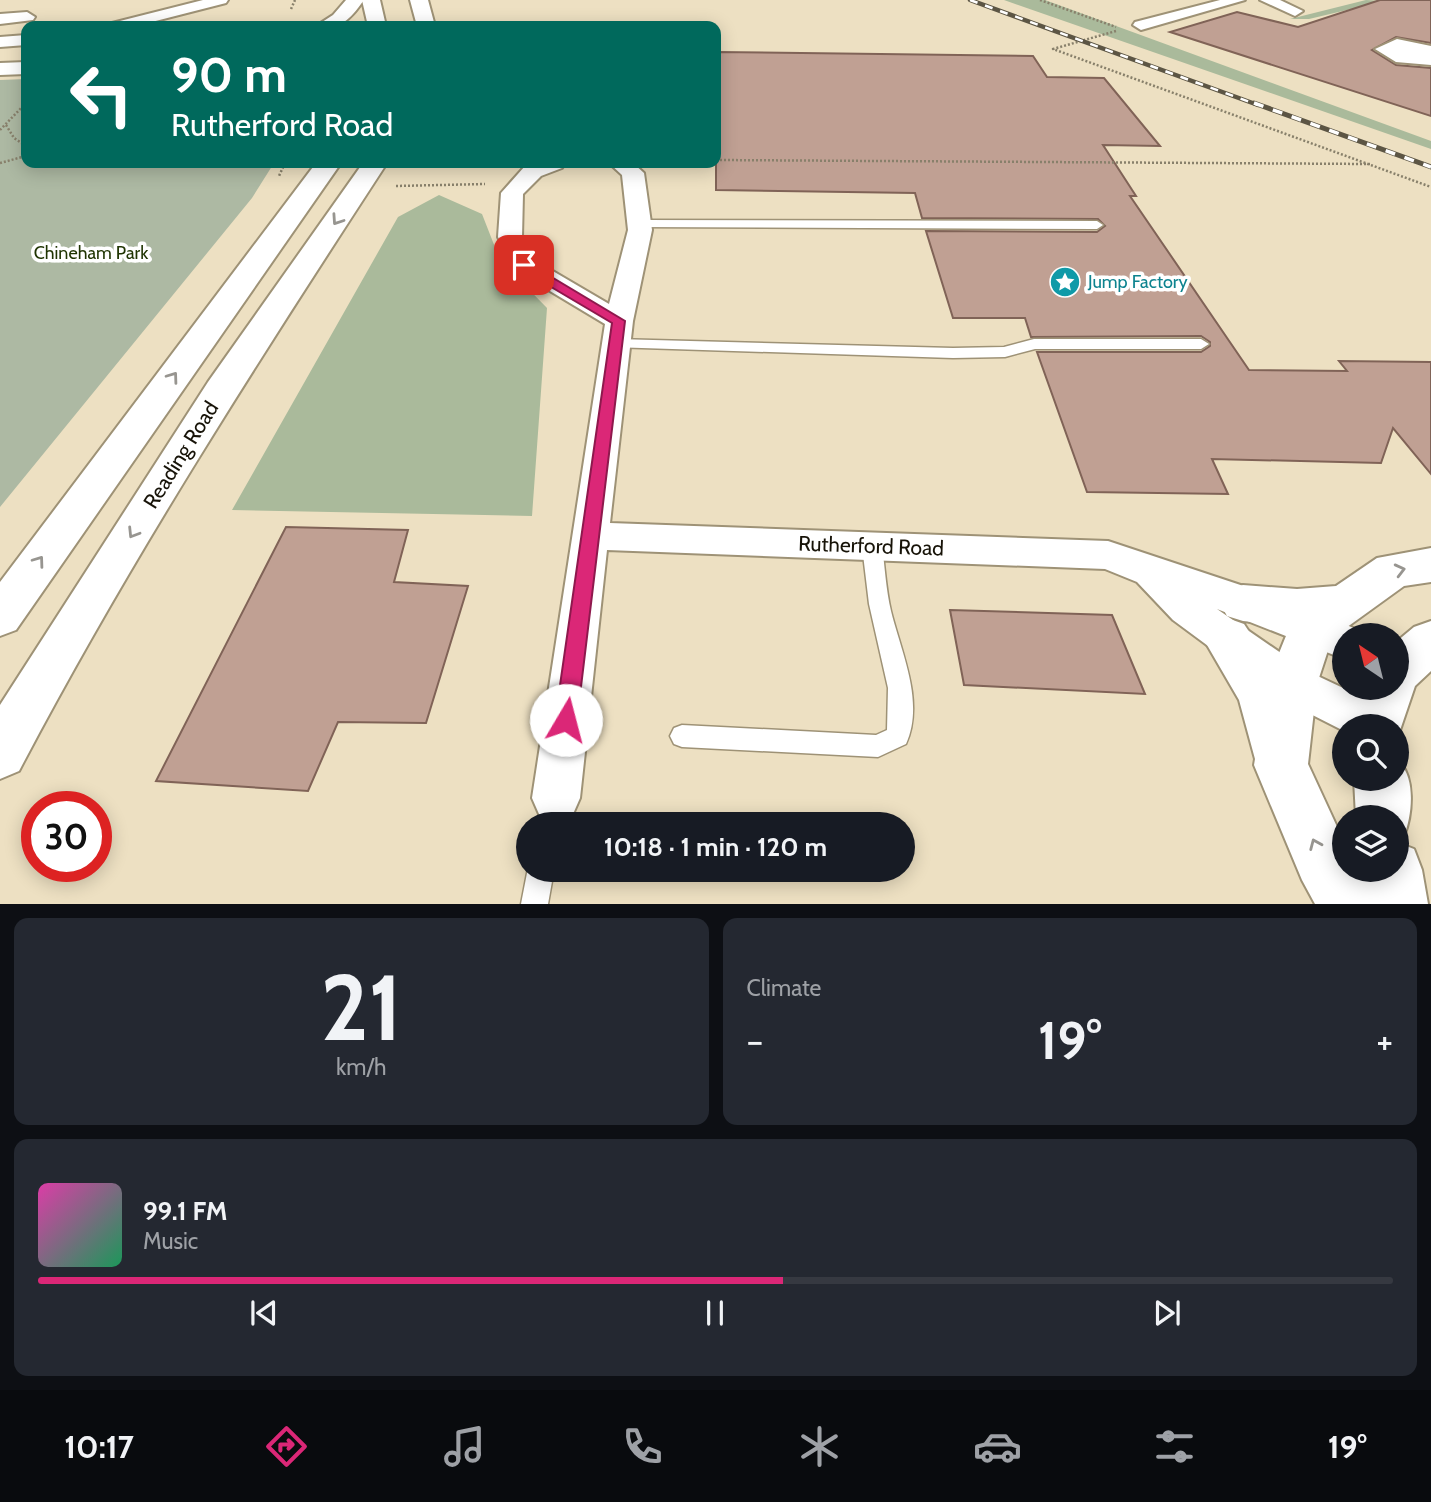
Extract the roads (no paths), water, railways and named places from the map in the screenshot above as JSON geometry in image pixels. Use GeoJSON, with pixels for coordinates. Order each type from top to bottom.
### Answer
{"type":"FeatureCollection","features":[{"type":"Feature","properties":{"kind":"main road"},"geometry":{"type":"LineString","coordinates":[[335,21],[355,0]]}},
{"type":"Feature","properties":{"kind":"main road"},"geometry":{"type":"LineString","coordinates":[[371,0],[376,21]]}},
{"type":"Feature","properties":{"kind":"main road"},"geometry":{"type":"LineString","coordinates":[[402,0],[405,21]]}},
{"type":"Feature","properties":{"kind":"main road"},"geometry":{"type":"LineString","coordinates":[[419,0],[425,21]]}},
{"type":"Feature","properties":{"kind":"main road"},"geometry":{"type":"LineString","coordinates":[[0,69],[21,68]]}},
{"type":"Feature","properties":{"kind":"main road"},"geometry":{"type":"LineString","coordinates":[[0,617],[326,168]]}},
{"type":"Feature","properties":{"kind":"main road","name":"Reading Road"},"geometry":{"type":"LineString","coordinates":[[0,754],[38,686],[221,390],[385,174]]}},
{"type":"Feature","properties":{"kind":"main road"},"geometry":{"type":"LineString","coordinates":[[1348,904],[1322,860],[1281,765],[1262,694],[1235,620],[1297,608],[1334,623],[1393,570],[1431,565]]}},
{"type":"Feature","properties":{"kind":"main road"},"geometry":{"type":"LineString","coordinates":[[1281,765],[1292,684],[1332,626]]}},
{"type":"Feature","properties":{"kind":"main road"},"geometry":{"type":"LineString","coordinates":[[1409,660],[1431,640]]}},
{"type":"Feature","properties":{"kind":"main road"},"geometry":{"type":"LineString","coordinates":[[1394,882],[1398,904]]}},
{"type":"Feature","properties":{"kind":"street"},"geometry":{"type":"LineString","coordinates":[[137,21],[221,0]]}},
{"type":"Feature","properties":{"kind":"street"},"geometry":{"type":"LineString","coordinates":[[1141,25],[1238,0]]}},
{"type":"Feature","properties":{"kind":"street"},"geometry":{"type":"LineString","coordinates":[[1267,0],[1295,10]]}},
{"type":"Feature","properties":{"kind":"street"},"geometry":{"type":"LineString","coordinates":[[0,19],[27,17]]}},
{"type":"Feature","properties":{"kind":"street"},"geometry":{"type":"LineString","coordinates":[[0,43],[21,41]]}},
{"type":"Feature","properties":{"kind":"street"},"geometry":{"type":"LineString","coordinates":[[541,168],[533,171],[512,193],[510,237],[524,265],[561,289],[617,333]]}},
{"type":"Feature","properties":{"kind":"street"},"geometry":{"type":"LineString","coordinates":[[553,811],[617,333],[640,225],[633,173],[626,168]]}},
{"type":"Feature","properties":{"kind":"street"},"geometry":{"type":"LineString","coordinates":[[561,289],[628,276]]}},
{"type":"Feature","properties":{"kind":"street","name":"Rutherford Road"},"geometry":{"type":"LineString","coordinates":[[590,536],[1108,555],[1149,572],[1186,609],[1235,620],[1292,684],[1353,714]]}},
{"type":"Feature","properties":{"kind":"lane"},"geometry":{"type":"LineString","coordinates":[[640,225],[1097,225]]}},
{"type":"Feature","properties":{"kind":"lane"},"geometry":{"type":"LineString","coordinates":[[617,333],[953,353],[1005,352],[1034,344],[1201,344]]}},
{"type":"Feature","properties":{"kind":"lane"},"geometry":{"type":"LineString","coordinates":[[682,736],[878,746],[898,736],[903,714],[902,688],[881,611],[872,546]]}},
{"type":"Feature","properties":{"kind":"lane"},"geometry":{"type":"LineString","coordinates":[[534,904],[539,882]]}},
{"type":"Feature","properties":{"kind":"railway"},"geometry":{"type":"LineString","coordinates":[[970,0],[1258,105]]}},
{"type":"Feature","properties":{"kind":"railway"},"geometry":{"type":"LineString","coordinates":[[1254,103],[1431,167]]}},
{"type":"Feature","properties":{"kind":"place","name":"Jump Factory"},"geometry":{"type":"Point","coordinates":[1065,282]}},
{"type":"Feature","properties":{"kind":"park label","name":"Chineham Park"},"geometry":{"type":"Point","coordinates":[91,253]}}]}
